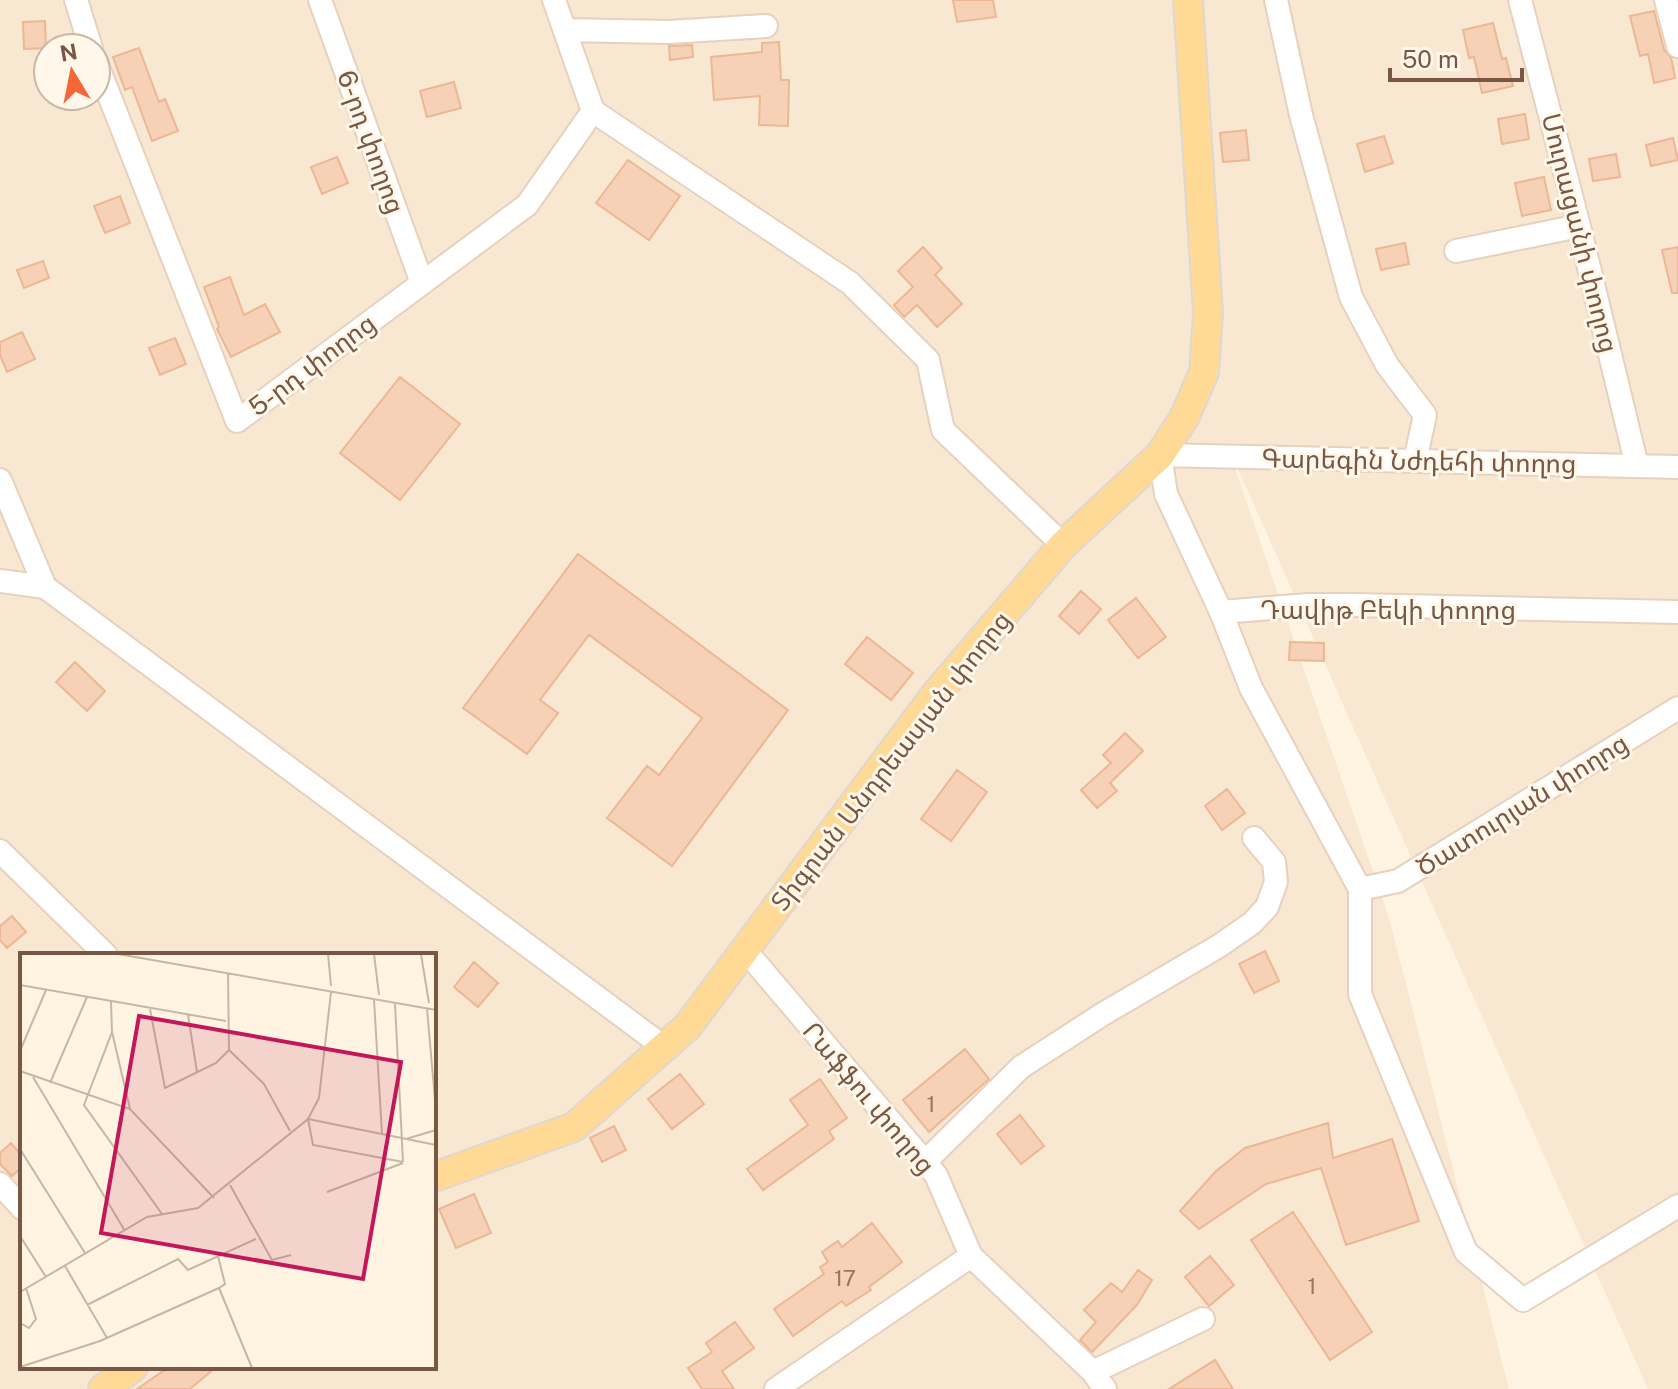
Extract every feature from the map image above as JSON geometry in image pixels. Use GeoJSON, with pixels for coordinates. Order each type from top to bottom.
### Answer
{"type":"FeatureCollection","features":[{"type":"Feature","properties":{"kind":"main road","name":"Տիգրան Անդրեասյան փողոց"},"geometry":{"type":"LineString","coordinates":[[436,1176],[574,1127],[688,1026],[935,695],[1063,545],[1160,455],[1184,418],[1204,372],[1207,326],[1188,0]]}},
{"type":"Feature","properties":{"kind":"main road"},"geometry":{"type":"LineString","coordinates":[[103,1389],[130,1369]]}},
{"type":"Feature","properties":{"kind":"street"},"geometry":{"type":"LineString","coordinates":[[76,0],[86,32]]}},
{"type":"Feature","properties":{"kind":"street","name":"6-րդ փողոց"},"geometry":{"type":"LineString","coordinates":[[320,0],[422,283]]}},
{"type":"Feature","properties":{"kind":"street"},"geometry":{"type":"LineString","coordinates":[[554,0],[593,111],[850,283],[928,360],[943,430],[1063,545]]}},
{"type":"Feature","properties":{"kind":"street"},"geometry":{"type":"LineString","coordinates":[[1276,0],[1301,115],[1351,297],[1387,365],[1425,415],[1415,461]]}},
{"type":"Feature","properties":{"kind":"street","name":"Մուրացանի փողոց"},"geometry":{"type":"LineString","coordinates":[[1520,0],[1637,466]]}},
{"type":"Feature","properties":{"kind":"street"},"geometry":{"type":"LineString","coordinates":[[1666,0],[1678,46]]}},
{"type":"Feature","properties":{"kind":"street"},"geometry":{"type":"LineString","coordinates":[[565,30],[669,32],[766,26]]}},
{"type":"Feature","properties":{"kind":"street","name":"5-րդ փողոց"},"geometry":{"type":"LineString","coordinates":[[112,103],[237,421],[527,205],[593,111]]}},
{"type":"Feature","properties":{"kind":"street"},"geometry":{"type":"LineString","coordinates":[[1456,251],[1579,226]]}},
{"type":"Feature","properties":{"kind":"street"},"geometry":{"type":"LineString","coordinates":[[1160,455],[1166,494],[1221,612],[1251,688],[1360,889],[1360,994],[1466,1252],[1523,1300],[1678,1206]]}},
{"type":"Feature","properties":{"kind":"street","name":"Գարեգին Նժդեհի փողոց"},"geometry":{"type":"LineString","coordinates":[[1160,455],[1678,467]]}},
{"type":"Feature","properties":{"kind":"street"},"geometry":{"type":"LineString","coordinates":[[0,480],[45,587]]}},
{"type":"Feature","properties":{"kind":"street"},"geometry":{"type":"LineString","coordinates":[[0,581],[45,587],[664,1047]]}},
{"type":"Feature","properties":{"kind":"street","name":"Դավիթ Բեկի փողոց"},"geometry":{"type":"LineString","coordinates":[[1221,612],[1308,605],[1678,612]]}},
{"type":"Feature","properties":{"kind":"street","name":"Ծատուրյան փողոց"},"geometry":{"type":"LineString","coordinates":[[1360,889],[1398,881],[1678,708]]}},
{"type":"Feature","properties":{"kind":"street"},"geometry":{"type":"LineString","coordinates":[[925,1162],[1021,1067],[1252,923],[1267,907],[1276,882],[1274,862],[1254,838]]}},
{"type":"Feature","properties":{"kind":"street"},"geometry":{"type":"LineString","coordinates":[[0,851],[104,953]]}},
{"type":"Feature","properties":{"kind":"street","name":"Րաֆֆու փողոց"},"geometry":{"type":"LineString","coordinates":[[745,950],[936,1175],[971,1256],[1099,1381],[1203,1319]]}},
{"type":"Feature","properties":{"kind":"street"},"geometry":{"type":"LineString","coordinates":[[0,1184],[20,1206]]}},
{"type":"Feature","properties":{"kind":"street"},"geometry":{"type":"LineString","coordinates":[[776,1389],[971,1256]]}},
{"type":"Feature","properties":{"kind":"shaded area"},"geometry":{"type":"Polygon","coordinates":[[[0,0],[1678,0],[1678,1389],[1648,1389],[1226,442],[1390,921],[1509,1389],[0,1389],[0,0]]]}},
{"type":"Feature","properties":{"kind":"building"},"geometry":{"type":"Polygon","coordinates":[[[953,0],[993,0],[996,17],[957,22],[953,0]]]}},
{"type":"Feature","properties":{"kind":"building"},"geometry":{"type":"Polygon","coordinates":[[[1654,11],[1664,50],[1671,57],[1675,78],[1654,83],[1648,54],[1640,56],[1630,16],[1654,11]]]}},
{"type":"Feature","properties":{"kind":"building"},"geometry":{"type":"Polygon","coordinates":[[[45,21],[45,32],[32,32],[32,49],[24,49],[23,22],[45,21]]]}},
{"type":"Feature","properties":{"kind":"building"},"geometry":{"type":"Polygon","coordinates":[[[1493,23],[1513,86],[1482,93],[1474,57],[1469,58],[1463,30],[1493,23]]]}},
{"type":"Feature","properties":{"kind":"building"},"geometry":{"type":"Polygon","coordinates":[[[779,42],[781,80],[789,80],[788,126],[759,125],[760,96],[714,100],[711,57],[762,52],[762,43],[779,42]]]}},
{"type":"Feature","properties":{"kind":"building"},"geometry":{"type":"Polygon","coordinates":[[[692,45],[693,57],[670,60],[669,46],[692,45]]]}},
{"type":"Feature","properties":{"kind":"building"},"geometry":{"type":"Polygon","coordinates":[[[139,48],[159,102],[165,99],[178,131],[152,141],[132,87],[125,90],[113,57],[139,48]]]}},
{"type":"Feature","properties":{"kind":"building"},"geometry":{"type":"Polygon","coordinates":[[[454,82],[461,108],[427,117],[420,91],[454,82]]]}},
{"type":"Feature","properties":{"kind":"building"},"geometry":{"type":"Polygon","coordinates":[[[1525,114],[1529,139],[1502,144],[1498,119],[1525,114]]]}},
{"type":"Feature","properties":{"kind":"building"},"geometry":{"type":"Polygon","coordinates":[[[1246,130],[1249,160],[1223,162],[1220,133],[1246,130]]]}},
{"type":"Feature","properties":{"kind":"building"},"geometry":{"type":"Polygon","coordinates":[[[1384,136],[1393,163],[1365,172],[1357,144],[1384,136]]]}},
{"type":"Feature","properties":{"kind":"building"},"geometry":{"type":"Polygon","coordinates":[[[1673,138],[1678,160],[1651,166],[1646,145],[1673,138]]]}},
{"type":"Feature","properties":{"kind":"building"},"geometry":{"type":"Polygon","coordinates":[[[1616,154],[1620,177],[1593,181],[1589,159],[1616,154]]]}},
{"type":"Feature","properties":{"kind":"building"},"geometry":{"type":"Polygon","coordinates":[[[337,157],[348,183],[322,194],[311,167],[337,157]]]}},
{"type":"Feature","properties":{"kind":"building"},"geometry":{"type":"Polygon","coordinates":[[[628,160],[680,196],[649,240],[596,203],[628,160]]]}},
{"type":"Feature","properties":{"kind":"building"},"geometry":{"type":"Polygon","coordinates":[[[1544,177],[1551,210],[1522,216],[1515,183],[1544,177]]]}},
{"type":"Feature","properties":{"kind":"building"},"geometry":{"type":"Polygon","coordinates":[[[120,196],[130,223],[105,233],[94,206],[120,196]]]}},
{"type":"Feature","properties":{"kind":"building"},"geometry":{"type":"Polygon","coordinates":[[[1405,243],[1409,264],[1381,270],[1376,249],[1405,243]]]}},
{"type":"Feature","properties":{"kind":"building"},"geometry":{"type":"Polygon","coordinates":[[[923,247],[942,268],[935,275],[962,304],[937,327],[917,305],[904,317],[894,305],[913,287],[898,271],[923,247]]]}},
{"type":"Feature","properties":{"kind":"building"},"geometry":{"type":"Polygon","coordinates":[[[1678,247],[1678,293],[1672,293],[1662,250],[1678,247]]]}},
{"type":"Feature","properties":{"kind":"building"},"geometry":{"type":"Polygon","coordinates":[[[43,261],[49,278],[24,288],[17,270],[43,261]]]}},
{"type":"Feature","properties":{"kind":"building"},"geometry":{"type":"Polygon","coordinates":[[[230,277],[244,315],[265,304],[280,332],[231,357],[217,329],[219,327],[204,287],[230,277]]]}},
{"type":"Feature","properties":{"kind":"building"},"geometry":{"type":"Polygon","coordinates":[[[22,332],[35,359],[7,372],[0,355],[0,342],[22,332]]]}},
{"type":"Feature","properties":{"kind":"building"},"geometry":{"type":"Polygon","coordinates":[[[175,338],[186,364],[160,375],[149,348],[175,338]]]}},
{"type":"Feature","properties":{"kind":"building"},"geometry":{"type":"Polygon","coordinates":[[[400,377],[460,424],[400,500],[340,453],[400,377]]]}},
{"type":"Feature","properties":{"kind":"building"},"geometry":{"type":"Polygon","coordinates":[[[578,554],[788,710],[672,866],[607,818],[647,766],[659,775],[702,718],[589,635],[540,700],[558,713],[527,754],[463,708],[578,554]]]}},
{"type":"Feature","properties":{"kind":"building"},"geometry":{"type":"Polygon","coordinates":[[[1081,591],[1101,609],[1079,634],[1059,616],[1081,591]]]}},
{"type":"Feature","properties":{"kind":"building"},"geometry":{"type":"Polygon","coordinates":[[[1136,598],[1166,637],[1138,658],[1108,620],[1136,598]]]}},
{"type":"Feature","properties":{"kind":"building"},"geometry":{"type":"Polygon","coordinates":[[[867,637],[913,673],[891,700],[845,664],[867,637]]]}},
{"type":"Feature","properties":{"kind":"building"},"geometry":{"type":"Polygon","coordinates":[[[1290,642],[1324,643],[1324,661],[1289,660],[1290,642]]]}},
{"type":"Feature","properties":{"kind":"building"},"geometry":{"type":"Polygon","coordinates":[[[75,662],[105,691],[87,711],[56,682],[75,662]]]}},
{"type":"Feature","properties":{"kind":"building"},"geometry":{"type":"Polygon","coordinates":[[[1125,733],[1143,751],[1110,783],[1117,791],[1097,808],[1081,790],[1111,763],[1103,755],[1125,733]]]}},
{"type":"Feature","properties":{"kind":"building"},"geometry":{"type":"Polygon","coordinates":[[[957,770],[987,792],[951,841],[921,819],[957,770]]]}},
{"type":"Feature","properties":{"kind":"building"},"geometry":{"type":"Polygon","coordinates":[[[1227,789],[1245,813],[1222,830],[1205,806],[1227,789]]]}},
{"type":"Feature","properties":{"kind":"building"},"geometry":{"type":"Polygon","coordinates":[[[12,916],[26,932],[7,948],[0,940],[0,926],[12,916]]]}},
{"type":"Feature","properties":{"kind":"building"},"geometry":{"type":"Polygon","coordinates":[[[1265,951],[1279,981],[1254,993],[1239,964],[1265,951]]]}},
{"type":"Feature","properties":{"kind":"building"},"geometry":{"type":"Polygon","coordinates":[[[474,962],[498,983],[478,1007],[454,987],[474,962]]]}},
{"type":"Feature","properties":{"kind":"building"},"geometry":{"type":"Polygon","coordinates":[[[965,1049],[989,1079],[929,1132],[903,1100],[965,1049]]]}},
{"type":"Feature","properties":{"kind":"building"},"geometry":{"type":"Polygon","coordinates":[[[680,1074],[704,1104],[672,1129],[648,1099],[680,1074]]]}},
{"type":"Feature","properties":{"kind":"building"},"geometry":{"type":"Polygon","coordinates":[[[820,1079],[847,1118],[829,1131],[834,1139],[763,1190],[747,1169],[808,1125],[790,1100],[820,1079]]]}},
{"type":"Feature","properties":{"kind":"building"},"geometry":{"type":"Polygon","coordinates":[[[1020,1115],[1044,1146],[1021,1164],[997,1134],[1020,1115]]]}},
{"type":"Feature","properties":{"kind":"building"},"geometry":{"type":"Polygon","coordinates":[[[1328,1123],[1333,1158],[1392,1139],[1419,1221],[1346,1245],[1321,1168],[1266,1184],[1199,1229],[1180,1211],[1216,1171],[1245,1148],[1328,1123]]]}},
{"type":"Feature","properties":{"kind":"building"},"geometry":{"type":"Polygon","coordinates":[[[614,1126],[626,1150],[602,1162],[590,1138],[614,1126]]]}},
{"type":"Feature","properties":{"kind":"building"},"geometry":{"type":"Polygon","coordinates":[[[11,1143],[20,1154],[20,1169],[12,1176],[0,1164],[0,1153],[11,1143]]]}},
{"type":"Feature","properties":{"kind":"building"},"geometry":{"type":"Polygon","coordinates":[[[474,1194],[491,1233],[456,1248],[439,1209],[474,1194]]]}},
{"type":"Feature","properties":{"kind":"building"},"geometry":{"type":"Polygon","coordinates":[[[1293,1212],[1372,1332],[1330,1360],[1251,1240],[1293,1212]]]}},
{"type":"Feature","properties":{"kind":"building"},"geometry":{"type":"Polygon","coordinates":[[[872,1223],[902,1262],[869,1287],[871,1290],[846,1306],[842,1301],[793,1336],[774,1309],[824,1274],[820,1267],[828,1262],[822,1252],[838,1241],[842,1247],[872,1223]]]}},
{"type":"Feature","properties":{"kind":"building"},"geometry":{"type":"Polygon","coordinates":[[[1210,1256],[1234,1285],[1209,1306],[1185,1277],[1210,1256]]]}},
{"type":"Feature","properties":{"kind":"building"},"geometry":{"type":"Polygon","coordinates":[[[1138,1270],[1152,1280],[1137,1305],[1092,1352],[1080,1340],[1096,1322],[1084,1310],[1111,1283],[1122,1292],[1138,1270]]]}},
{"type":"Feature","properties":{"kind":"building"},"geometry":{"type":"Polygon","coordinates":[[[735,1322],[754,1348],[722,1371],[734,1389],[702,1389],[688,1368],[712,1352],[706,1343],[735,1322]]]}},
{"type":"Feature","properties":{"kind":"building"},"geometry":{"type":"Polygon","coordinates":[[[1215,1360],[1233,1389],[1169,1389],[1215,1360]]]}},
{"type":"Feature","properties":{"kind":"building"},"geometry":{"type":"Polygon","coordinates":[[[166,1369],[214,1369],[190,1389],[137,1389],[166,1369]]]}}]}
